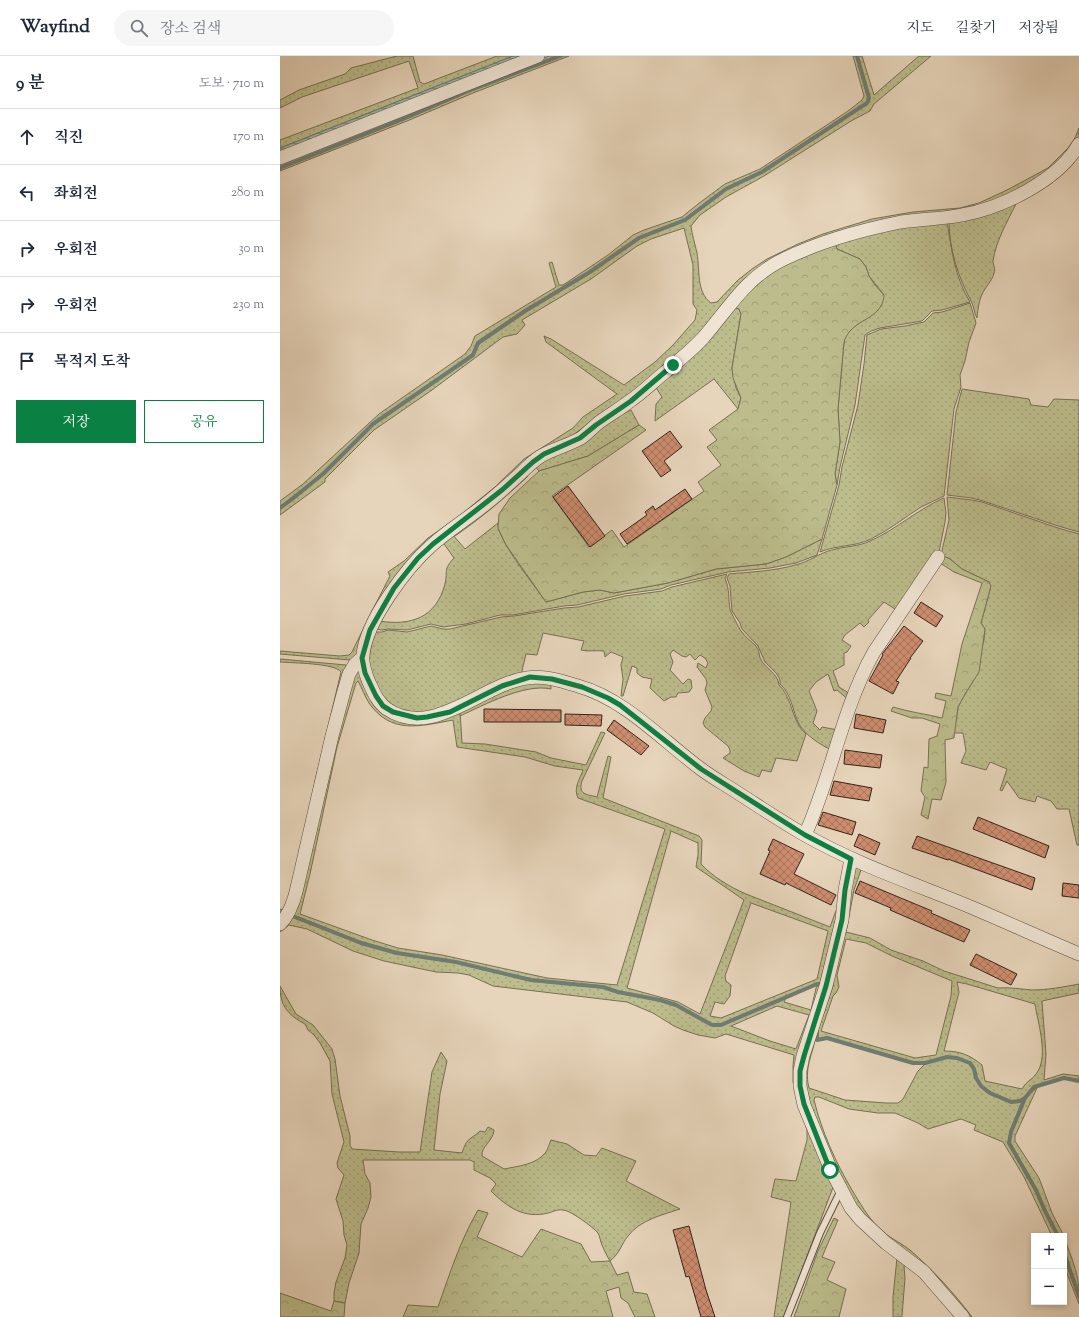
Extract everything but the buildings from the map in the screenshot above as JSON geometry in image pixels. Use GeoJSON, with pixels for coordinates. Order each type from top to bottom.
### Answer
{"type":"FeatureCollection","features":[{"type":"Feature","properties":{"kind":"street"},"geometry":{"type":"LineString","coordinates":[[280,158],[538,56]]}},
{"type":"Feature","properties":{"kind":"street"},"geometry":{"type":"LineString","coordinates":[[1079,144],[1068,160],[1055,172],[1032,188],[1003,203],[967,214],[905,222],[847,235],[824,242],[784,259],[768,268],[744,287],[704,336],[693,347],[631,401],[580,438],[544,454],[479,510],[433,544],[404,574],[390,594],[370,630],[362,658],[365,673],[376,696],[383,706],[393,712],[417,718],[450,712],[502,686],[530,677],[552,679],[582,687],[620,705],[701,769],[805,835],[851,859],[968,906],[1079,954]]}},
{"type":"Feature","properties":{"kind":"street"},"geometry":{"type":"LineString","coordinates":[[805,835],[819,802],[840,734],[866,666],[938,557]]}},
{"type":"Feature","properties":{"kind":"street"},"geometry":{"type":"LineString","coordinates":[[280,924],[287,915],[296,892],[332,736],[349,674],[355,664],[362,658]]}},
{"type":"Feature","properties":{"kind":"street"},"geometry":{"type":"LineString","coordinates":[[851,859],[845,890],[842,920],[826,986],[800,1071],[800,1086],[804,1104],[830,1170],[852,1208],[860,1218],[886,1243],[924,1272],[963,1317]]}},
{"type":"Feature","properties":{"kind":"lane"},"geometry":{"type":"LineString","coordinates":[[786,1317],[820,1233],[841,1190]]}},
{"type":"Feature","properties":{"kind":"green space"},"geometry":{"type":"Polygon","coordinates":[[[397,56],[413,56],[420,82],[424,84],[497,56],[513,56],[280,148],[280,140],[418,88],[409,61],[302,97],[280,108],[280,100],[299,90],[345,74],[351,68],[397,56]]]}},
{"type":"Feature","properties":{"kind":"green space"},"geometry":{"type":"Polygon","coordinates":[[[549,56],[558,56],[467,90],[280,167],[280,163],[549,56]]]}},
{"type":"Feature","properties":{"kind":"green space"},"geometry":{"type":"Polygon","coordinates":[[[563,56],[569,56],[280,171],[280,169],[403,120],[468,92],[563,56]]]}},
{"type":"Feature","properties":{"kind":"green space"},"geometry":{"type":"Polygon","coordinates":[[[853,56],[856,56],[868,98],[867,102],[761,171],[725,188],[684,219],[638,237],[589,271],[524,310],[477,342],[472,354],[373,424],[322,473],[292,499],[280,507],[280,501],[303,484],[379,414],[465,354],[471,346],[475,336],[556,287],[549,263],[552,262],[559,285],[563,285],[608,255],[633,235],[682,217],[725,184],[760,169],[848,111],[862,100],[864,96],[853,56]]]}},
{"type":"Feature","properties":{"kind":"green space"},"geometry":{"type":"Polygon","coordinates":[[[858,56],[862,56],[874,95],[919,56],[931,56],[874,104],[870,111],[851,121],[764,176],[726,197],[700,215],[691,226],[697,253],[701,287],[706,298],[711,303],[717,302],[738,280],[752,269],[767,259],[798,244],[823,234],[872,219],[913,212],[960,208],[979,203],[1048,168],[1068,148],[1075,138],[1079,128],[1079,139],[1062,161],[1019,189],[989,204],[806,246],[683,352],[619,402],[425,545],[358,655],[350,660],[280,654],[280,651],[340,656],[349,655],[352,652],[390,576],[388,572],[404,561],[428,538],[458,517],[495,487],[524,459],[573,428],[583,417],[617,394],[546,342],[544,336],[624,385],[655,362],[673,345],[695,320],[697,310],[693,304],[693,265],[684,228],[651,239],[637,246],[591,279],[522,320],[525,325],[517,334],[503,337],[432,390],[374,430],[325,479],[325,482],[280,515],[280,509],[293,500],[323,474],[374,425],[474,355],[479,344],[526,312],[590,273],[639,239],[685,221],[726,190],[762,173],[868,103],[870,98],[858,56]]]}},
{"type":"Feature","properties":{"kind":"green space"},"geometry":{"type":"Polygon","coordinates":[[[1016,200],[1016,204],[1002,232],[994,254],[993,261],[995,272],[981,296],[977,318],[955,262],[949,231],[949,221],[1016,200]]]}},
{"type":"Feature","properties":{"kind":"green space"},"geometry":{"type":"Polygon","coordinates":[[[947,221],[957,273],[970,302],[942,310],[932,311],[922,321],[880,328],[865,335],[855,405],[837,485],[835,474],[840,442],[838,409],[844,342],[846,334],[866,319],[884,295],[869,276],[866,267],[860,259],[837,249],[835,244],[859,235],[947,221]]]}},
{"type":"Feature","properties":{"kind":"green space"},"geometry":{"type":"Polygon","coordinates":[[[835,244],[837,249],[860,259],[866,267],[869,276],[884,296],[882,304],[878,310],[852,329],[844,342],[838,409],[840,442],[835,474],[837,485],[822,539],[786,557],[766,564],[716,569],[668,583],[614,593],[600,590],[583,592],[546,602],[506,545],[498,528],[499,514],[510,498],[539,471],[588,456],[639,425],[646,430],[552,496],[589,547],[612,530],[624,547],[704,491],[698,482],[721,465],[707,447],[717,440],[709,430],[738,409],[741,398],[733,378],[732,368],[741,314],[739,309],[732,307],[767,272],[835,244]]]}},
{"type":"Feature","properties":{"kind":"green space"},"geometry":{"type":"Polygon","coordinates":[[[970,303],[976,323],[960,375],[961,387],[954,409],[944,496],[921,507],[890,528],[865,542],[832,548],[820,552],[839,485],[842,467],[858,405],[867,335],[881,329],[924,322],[933,313],[942,312],[970,303]]]}},
{"type":"Feature","properties":{"kind":"green space"},"geometry":{"type":"Polygon","coordinates":[[[732,307],[739,309],[741,314],[732,368],[736,388],[741,398],[738,409],[714,379],[655,421],[656,404],[662,397],[655,386],[732,307]]]}},
{"type":"Feature","properties":{"kind":"green space"},"geometry":{"type":"Polygon","coordinates":[[[962,389],[1029,399],[1031,405],[1048,407],[1054,399],[1079,400],[1079,532],[983,501],[947,495],[956,412],[962,389]]]}},
{"type":"Feature","properties":{"kind":"green space"},"geometry":{"type":"Polygon","coordinates":[[[631,410],[639,425],[588,456],[539,471],[534,465],[607,422],[631,410]]]}},
{"type":"Feature","properties":{"kind":"green space"},"geometry":{"type":"Polygon","coordinates":[[[525,473],[528,476],[493,508],[455,536],[452,534],[525,473]]]}},
{"type":"Feature","properties":{"kind":"green space"},"geometry":{"type":"Polygon","coordinates":[[[947,497],[982,502],[1079,534],[1079,845],[1077,845],[1069,809],[1057,809],[1051,801],[1037,796],[1035,802],[1019,798],[1007,781],[1002,791],[1000,790],[1007,769],[990,762],[986,770],[961,763],[966,751],[963,733],[954,733],[958,707],[972,683],[984,640],[985,629],[981,623],[990,590],[989,582],[962,569],[950,559],[941,555],[949,520],[947,497]]]}},
{"type":"Feature","properties":{"kind":"green space"},"geometry":{"type":"Polygon","coordinates":[[[944,498],[946,513],[939,552],[898,611],[884,602],[868,620],[869,622],[864,627],[860,623],[845,635],[842,640],[851,646],[847,652],[844,653],[844,665],[833,671],[839,687],[852,695],[850,701],[837,690],[834,691],[828,674],[816,682],[809,691],[817,711],[813,723],[820,730],[822,727],[838,730],[833,751],[810,736],[799,724],[787,693],[780,684],[777,674],[765,662],[758,646],[742,629],[732,611],[730,586],[727,578],[729,574],[779,569],[800,564],[827,551],[865,543],[889,531],[925,508],[944,498]]]}},
{"type":"Feature","properties":{"kind":"green space"},"geometry":{"type":"Polygon","coordinates":[[[498,523],[499,531],[510,551],[546,602],[583,592],[600,590],[614,593],[668,583],[716,569],[766,564],[786,557],[822,539],[817,555],[796,563],[770,568],[728,572],[671,585],[661,589],[624,594],[577,605],[513,615],[500,615],[466,624],[443,627],[431,624],[407,630],[375,629],[379,621],[402,622],[421,617],[429,612],[435,605],[441,596],[445,584],[447,568],[454,558],[442,541],[452,534],[465,549],[498,523]]]}},
{"type":"Feature","properties":{"kind":"green space"},"geometry":{"type":"Polygon","coordinates":[[[941,555],[950,559],[962,569],[989,582],[991,586],[981,623],[985,629],[979,672],[958,707],[954,738],[945,740],[946,782],[941,800],[932,799],[928,819],[921,815],[925,797],[921,791],[924,767],[928,768],[929,739],[937,736],[940,724],[922,718],[912,718],[891,711],[893,707],[942,718],[946,701],[935,698],[936,693],[951,696],[962,644],[982,583],[954,572],[937,561],[941,555]]]}},
{"type":"Feature","properties":{"kind":"green space"},"geometry":{"type":"Polygon","coordinates":[[[727,574],[725,578],[730,609],[733,616],[746,637],[757,647],[762,662],[776,677],[779,685],[786,694],[798,724],[806,734],[797,761],[776,758],[771,772],[762,770],[759,777],[744,771],[723,758],[730,753],[728,746],[705,727],[703,723],[712,707],[705,690],[707,683],[706,679],[697,667],[698,663],[706,668],[708,663],[705,658],[700,655],[695,660],[690,654],[686,657],[673,650],[670,654],[673,662],[670,670],[683,684],[688,679],[691,680],[692,688],[689,692],[678,693],[676,697],[671,697],[664,701],[650,688],[652,679],[642,677],[637,673],[637,668],[632,666],[623,696],[621,696],[623,679],[621,665],[623,657],[611,652],[605,657],[604,651],[581,650],[584,641],[543,633],[537,655],[526,654],[521,675],[427,714],[398,710],[381,696],[370,669],[369,658],[374,632],[388,630],[407,632],[431,626],[450,629],[501,617],[578,607],[625,596],[662,591],[672,587],[727,574]]]}},
{"type":"Feature","properties":{"kind":"green space"},"geometry":{"type":"Polygon","coordinates":[[[280,659],[346,665],[350,669],[344,682],[334,718],[293,896],[284,916],[280,920],[280,915],[283,914],[280,913],[280,909],[285,911],[291,896],[316,777],[341,672],[337,669],[322,665],[280,662],[280,659]]]}},
{"type":"Feature","properties":{"kind":"green space"},"geometry":{"type":"Polygon","coordinates":[[[357,669],[389,712],[460,711],[462,743],[485,744],[536,752],[551,758],[586,765],[601,732],[605,733],[582,781],[581,789],[584,793],[597,797],[608,756],[611,757],[603,798],[699,836],[702,840],[701,864],[722,881],[746,894],[830,927],[837,908],[839,908],[820,983],[817,983],[720,1024],[712,1024],[676,1005],[603,986],[531,979],[456,962],[397,952],[362,942],[296,916],[295,917],[296,919],[310,923],[361,944],[397,954],[456,963],[530,981],[603,988],[618,993],[660,1001],[676,1006],[712,1026],[721,1025],[786,998],[784,1002],[811,1010],[817,984],[823,986],[797,1074],[835,1182],[784,1317],[774,1317],[791,1202],[771,1197],[775,1179],[796,1181],[807,1140],[807,1130],[793,1082],[794,1055],[726,1034],[715,1038],[698,1035],[674,1026],[653,1013],[627,1002],[493,986],[469,975],[436,972],[384,961],[353,951],[307,929],[289,925],[280,932],[280,927],[332,745],[357,669]],[[358,681],[356,683],[337,747],[300,914],[398,948],[442,955],[547,978],[617,985],[665,829],[578,798],[576,791],[583,770],[555,766],[525,757],[457,747],[453,720],[418,726],[407,726],[387,720],[369,703],[358,681]],[[671,831],[627,988],[678,1002],[700,1014],[744,900],[696,867],[698,843],[671,831]],[[751,903],[725,976],[726,981],[731,985],[730,996],[724,1004],[715,1002],[710,1016],[721,1018],[817,979],[828,931],[751,903]],[[777,1006],[731,1026],[796,1049],[809,1015],[777,1006]]]}},
{"type":"Feature","properties":{"kind":"green space"},"geometry":{"type":"Polygon","coordinates":[[[526,682],[551,684],[551,689],[529,689],[517,692],[492,701],[460,716],[460,711],[526,682]]]}},
{"type":"Feature","properties":{"kind":"green space"},"geometry":{"type":"Polygon","coordinates":[[[856,867],[861,870],[854,890],[846,932],[841,932],[856,867]]]}},
{"type":"Feature","properties":{"kind":"green space"},"geometry":{"type":"Polygon","coordinates":[[[841,932],[870,938],[891,950],[923,961],[944,971],[998,988],[1038,990],[1079,984],[1079,993],[1042,1001],[1046,1054],[1044,1080],[1063,1074],[1079,1076],[1079,1080],[1064,1077],[1034,1087],[1024,1097],[1019,1100],[1012,1101],[990,1092],[981,1085],[977,1078],[975,1068],[971,1062],[947,1056],[925,1062],[913,1062],[827,1037],[818,1039],[818,1030],[833,986],[841,932]],[[846,939],[837,975],[839,987],[833,996],[821,1031],[915,1058],[936,1055],[951,996],[952,981],[892,956],[866,943],[846,939]],[[957,982],[959,992],[944,1051],[960,1053],[969,1056],[978,1062],[982,1065],[985,1081],[1022,1089],[1036,1074],[1041,1064],[1042,1047],[1035,1004],[957,982]]]}},
{"type":"Feature","properties":{"kind":"green space"},"geometry":{"type":"Polygon","coordinates":[[[280,986],[296,1014],[313,1025],[332,1049],[335,1059],[340,1096],[352,1149],[420,1152],[432,1072],[441,1052],[447,1061],[440,1094],[434,1150],[462,1153],[465,1144],[469,1139],[480,1131],[485,1132],[488,1127],[494,1130],[492,1138],[483,1149],[482,1156],[504,1169],[537,1160],[546,1152],[551,1140],[567,1144],[584,1155],[596,1156],[602,1148],[636,1161],[626,1181],[680,1209],[645,1222],[633,1230],[616,1255],[610,1261],[598,1233],[587,1223],[563,1210],[531,1214],[524,1213],[510,1207],[491,1191],[496,1184],[490,1178],[474,1170],[474,1162],[470,1160],[363,1160],[365,1174],[370,1183],[371,1197],[361,1224],[359,1253],[349,1283],[345,1303],[334,1301],[336,1282],[345,1258],[347,1245],[344,1235],[343,1221],[336,1199],[344,1175],[338,1168],[337,1163],[344,1142],[332,1094],[330,1061],[320,1043],[308,1030],[305,1024],[294,1017],[286,1009],[280,993],[280,986]]]}},
{"type":"Feature","properties":{"kind":"green space"},"geometry":{"type":"Polygon","coordinates":[[[816,1030],[808,1072],[809,1088],[845,1100],[898,1103],[903,1099],[918,1071],[925,1064],[947,1058],[957,1059],[969,1064],[973,1069],[980,1086],[989,1094],[1011,1103],[1023,1100],[1010,1131],[1008,1143],[1035,1191],[1055,1233],[1051,1233],[1024,1177],[1003,1142],[974,1130],[976,1125],[961,1119],[928,1129],[895,1113],[878,1113],[849,1109],[819,1097],[815,1097],[814,1100],[825,1135],[840,1168],[867,1214],[882,1231],[910,1250],[927,1266],[951,1291],[972,1317],[969,1317],[876,1229],[848,1194],[821,1138],[804,1085],[807,1055],[816,1030]]]}},
{"type":"Feature","properties":{"kind":"green space"},"geometry":{"type":"Polygon","coordinates":[[[1037,1088],[1015,1136],[1015,1141],[1039,1178],[1052,1213],[1062,1233],[1057,1233],[1045,1210],[1037,1190],[1010,1142],[1012,1132],[1026,1098],[1037,1088]]]}},
{"type":"Feature","properties":{"kind":"green space"},"geometry":{"type":"Polygon","coordinates":[[[478,1210],[488,1213],[477,1237],[522,1257],[541,1229],[581,1244],[591,1262],[610,1261],[617,1275],[628,1272],[634,1292],[647,1294],[655,1317],[635,1317],[628,1303],[621,1298],[619,1287],[606,1291],[613,1317],[403,1317],[408,1305],[438,1307],[461,1245],[478,1210]]]}},
{"type":"Feature","properties":{"kind":"green space"},"geometry":{"type":"Polygon","coordinates":[[[834,1218],[838,1220],[822,1257],[835,1262],[827,1280],[846,1289],[839,1317],[794,1317],[818,1251],[834,1218]]]}},
{"type":"Feature","properties":{"kind":"green space"},"geometry":{"type":"Polygon","coordinates":[[[1067,1245],[1076,1272],[1079,1294],[1067,1259],[1067,1245]]]}},
{"type":"Feature","properties":{"kind":"green space"},"geometry":{"type":"Polygon","coordinates":[[[897,1258],[908,1262],[945,1303],[907,1264],[904,1266],[905,1278],[902,1316],[893,1317],[893,1297],[897,1258]]]}},
{"type":"Feature","properties":{"kind":"green space"},"geometry":{"type":"Polygon","coordinates":[[[1067,1265],[1079,1299],[1079,1304],[1067,1274],[1067,1265]]]}},
{"type":"Feature","properties":{"kind":"green space"},"geometry":{"type":"Polygon","coordinates":[[[280,1293],[331,1311],[334,1301],[345,1303],[344,1317],[280,1317],[280,1293]]]}},
{"type":"Feature","properties":{"kind":"water"},"geometry":{"type":"Polygon","coordinates":[[[513,56],[521,56],[280,152],[280,148],[513,56]]]}},
{"type":"Feature","properties":{"kind":"waterway"},"geometry":{"type":"LineString","coordinates":[[280,168],[403,119],[468,91],[560,56]]}},
{"type":"Feature","properties":{"kind":"waterway"},"geometry":{"type":"LineString","coordinates":[[280,508],[323,474],[373,424],[473,355],[478,343],[525,311],[590,272],[639,238],[685,220],[726,189],[762,172],[867,103],[869,98],[857,56]]}},
{"type":"Feature","properties":{"kind":"waterway"},"geometry":{"type":"LineString","coordinates":[[295,917],[361,943],[397,953],[456,962],[531,980],[603,987],[618,992],[660,1000],[676,1005],[712,1025],[721,1025],[817,984],[824,985]]}},
{"type":"Feature","properties":{"kind":"waterway"},"geometry":{"type":"LineString","coordinates":[[817,1030],[817,1040],[827,1038],[913,1063],[925,1063],[947,1057],[957,1058],[970,1063],[981,1086],[990,1093],[1011,1102],[1020,1101],[1025,1098],[1034,1087],[1064,1078],[1079,1081]]}},
{"type":"Feature","properties":{"kind":"waterway"},"geometry":{"type":"LineString","coordinates":[[1025,1098],[1011,1132],[1009,1143],[1036,1190],[1056,1233]]}},
{"type":"Feature","properties":{"kind":"waterway"},"geometry":{"type":"LineString","coordinates":[[1067,1262],[1079,1296]]}},
{"type":"Feature","properties":{"kind":"route"},"geometry":{"type":"LineString","coordinates":[[673,365],[631,401],[580,438],[544,454],[533,462],[479,510],[453,528],[418,558],[404,574],[386,600],[370,630],[362,658],[365,673],[376,696],[383,706],[404,716],[417,718],[450,712],[502,686],[530,677],[552,679],[582,687],[620,705],[701,769],[805,835],[851,859],[845,890],[842,920],[826,986],[800,1071],[800,1086],[804,1104],[830,1170]]}}]}
